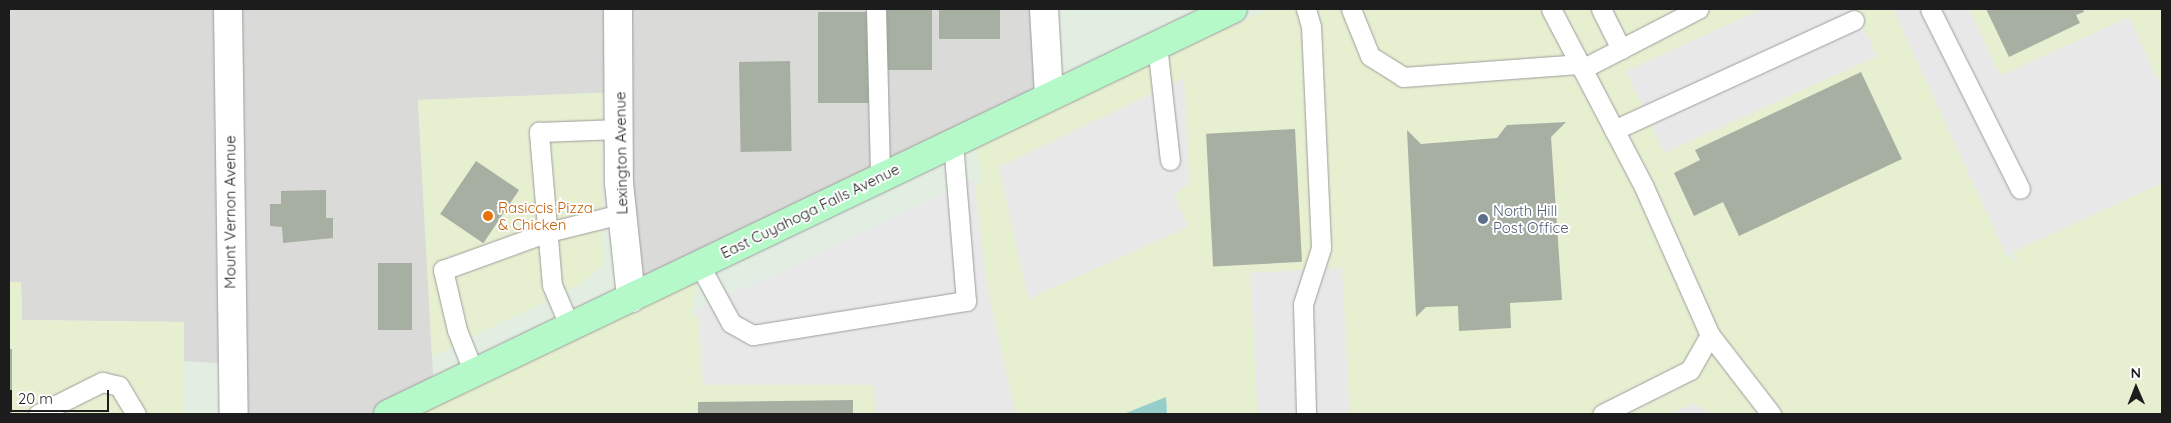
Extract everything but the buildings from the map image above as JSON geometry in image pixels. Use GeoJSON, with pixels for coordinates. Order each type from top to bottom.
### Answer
{"type":"FeatureCollection","features":[{"type":"Feature","properties":{"kind":"street","name":"Mount Vernon Avenue"},"geometry":{"type":"LineString","coordinates":[[228,9],[234,414]]}},
{"type":"Feature","properties":{"kind":"street","name":"Lexington Avenue"},"geometry":{"type":"LineString","coordinates":[[618,9],[621,214],[631,298]]}},
{"type":"Feature","properties":{"kind":"street"},"geometry":{"type":"LineString","coordinates":[[1044,9],[1049,96]]}},
{"type":"Feature","properties":{"kind":"street","name":"East Cuyahoga Falls Avenue"},"geometry":{"type":"LineString","coordinates":[[388,414],[1233,9]]}},
{"type":"Feature","properties":{"kind":"lane"},"geometry":{"type":"LineString","coordinates":[[876,9],[880,177]]}},
{"type":"Feature","properties":{"kind":"lane"},"geometry":{"type":"LineString","coordinates":[[1306,9],[1311,26],[1321,248],[1303,304],[1306,414]]}},
{"type":"Feature","properties":{"kind":"lane"},"geometry":{"type":"LineString","coordinates":[[1351,9],[1370,56],[1403,77],[1580,66],[1621,49],[1698,9]]}},
{"type":"Feature","properties":{"kind":"lane"},"geometry":{"type":"LineString","coordinates":[[1551,9],[1614,130],[1710,335],[1771,414]]}},
{"type":"Feature","properties":{"kind":"lane"},"geometry":{"type":"LineString","coordinates":[[1601,9],[1621,49]]}},
{"type":"Feature","properties":{"kind":"lane"},"geometry":{"type":"LineString","coordinates":[[1930,9],[2020,189]]}},
{"type":"Feature","properties":{"kind":"lane"},"geometry":{"type":"LineString","coordinates":[[1614,130],[1854,20]]}},
{"type":"Feature","properties":{"kind":"lane"},"geometry":{"type":"LineString","coordinates":[[1157,45],[1170,160]]}},
{"type":"Feature","properties":{"kind":"lane"},"geometry":{"type":"LineString","coordinates":[[570,327],[552,285],[539,132],[619,129]]}},
{"type":"Feature","properties":{"kind":"lane"},"geometry":{"type":"LineString","coordinates":[[699,264],[731,323],[753,336],[966,301],[953,142]]}},
{"type":"Feature","properties":{"kind":"lane"},"geometry":{"type":"LineString","coordinates":[[474,373],[456,330],[444,270],[548,232],[621,214]]}},
{"type":"Feature","properties":{"kind":"lane"},"geometry":{"type":"LineString","coordinates":[[1602,414],[1690,370],[1710,335]]}},
{"type":"Feature","properties":{"kind":"lane"},"geometry":{"type":"LineString","coordinates":[[38,414],[102,382],[119,386],[136,414]]}},
{"type":"Feature","properties":{"kind":"shaded area"},"geometry":{"type":"Polygon","coordinates":[[[9,9],[1045,9],[1049,96],[631,298],[619,92],[418,100],[434,392],[388,414],[234,414],[231,364],[184,361],[184,322],[22,320],[21,282],[9,282],[9,9]]]}},
{"type":"Feature","properties":{"kind":"shaded area"},"geometry":{"type":"Polygon","coordinates":[[[1268,9],[1893,9],[2006,254],[2020,267],[1902,9],[2162,9],[2162,414],[1167,414],[1166,397],[1126,414],[386,414],[699,264],[691,318],[982,181],[976,148],[1268,9]]]}},
{"type":"Feature","properties":{"kind":"shaded area"},"geometry":{"type":"Polygon","coordinates":[[[1762,9],[1855,9],[1877,56],[1664,153],[1626,71],[1762,9]]]}},
{"type":"Feature","properties":{"kind":"shaded area"},"geometry":{"type":"Polygon","coordinates":[[[1893,9],[1969,9],[2000,76],[2129,17],[2162,89],[2162,183],[2006,255],[1893,9]]]}},
{"type":"Feature","properties":{"kind":"shaded area"},"geometry":{"type":"Polygon","coordinates":[[[1184,78],[1189,182],[1175,196],[1188,227],[1028,299],[999,167],[1184,78]]]}},
{"type":"Feature","properties":{"kind":"shaded area"},"geometry":{"type":"Polygon","coordinates":[[[601,93],[603,265],[583,283],[432,357],[418,100],[601,93]]]}},
{"type":"Feature","properties":{"kind":"shaded area"},"geometry":{"type":"Polygon","coordinates":[[[974,179],[988,292],[1016,414],[875,414],[874,385],[703,385],[698,310],[974,179]]]}},
{"type":"Feature","properties":{"kind":"shaded area"},"geometry":{"type":"Polygon","coordinates":[[[1342,268],[1350,414],[1258,414],[1250,273],[1342,268]]]}},
{"type":"Feature","properties":{"kind":"shaded area"},"geometry":{"type":"Polygon","coordinates":[[[9,282],[21,282],[22,320],[184,322],[184,414],[9,414],[9,282]]]}},
{"type":"Feature","properties":{"kind":"shaded area"},"geometry":{"type":"Polygon","coordinates":[[[1166,397],[1167,414],[1126,414],[1126,413],[1166,397]]]}},
{"type":"Feature","properties":{"kind":"shaded area"},"geometry":{"type":"Polygon","coordinates":[[[1693,403],[1712,414],[1669,414],[1693,403]]]}},
{"type":"Feature","properties":{"kind":"place","name":"Rasiccis Pizza & Chicken"},"geometry":{"type":"Point","coordinates":[488,216]}},
{"type":"Feature","properties":{"kind":"place","name":"North Hill Post Office"},"geometry":{"type":"Point","coordinates":[1483,219]}}]}
